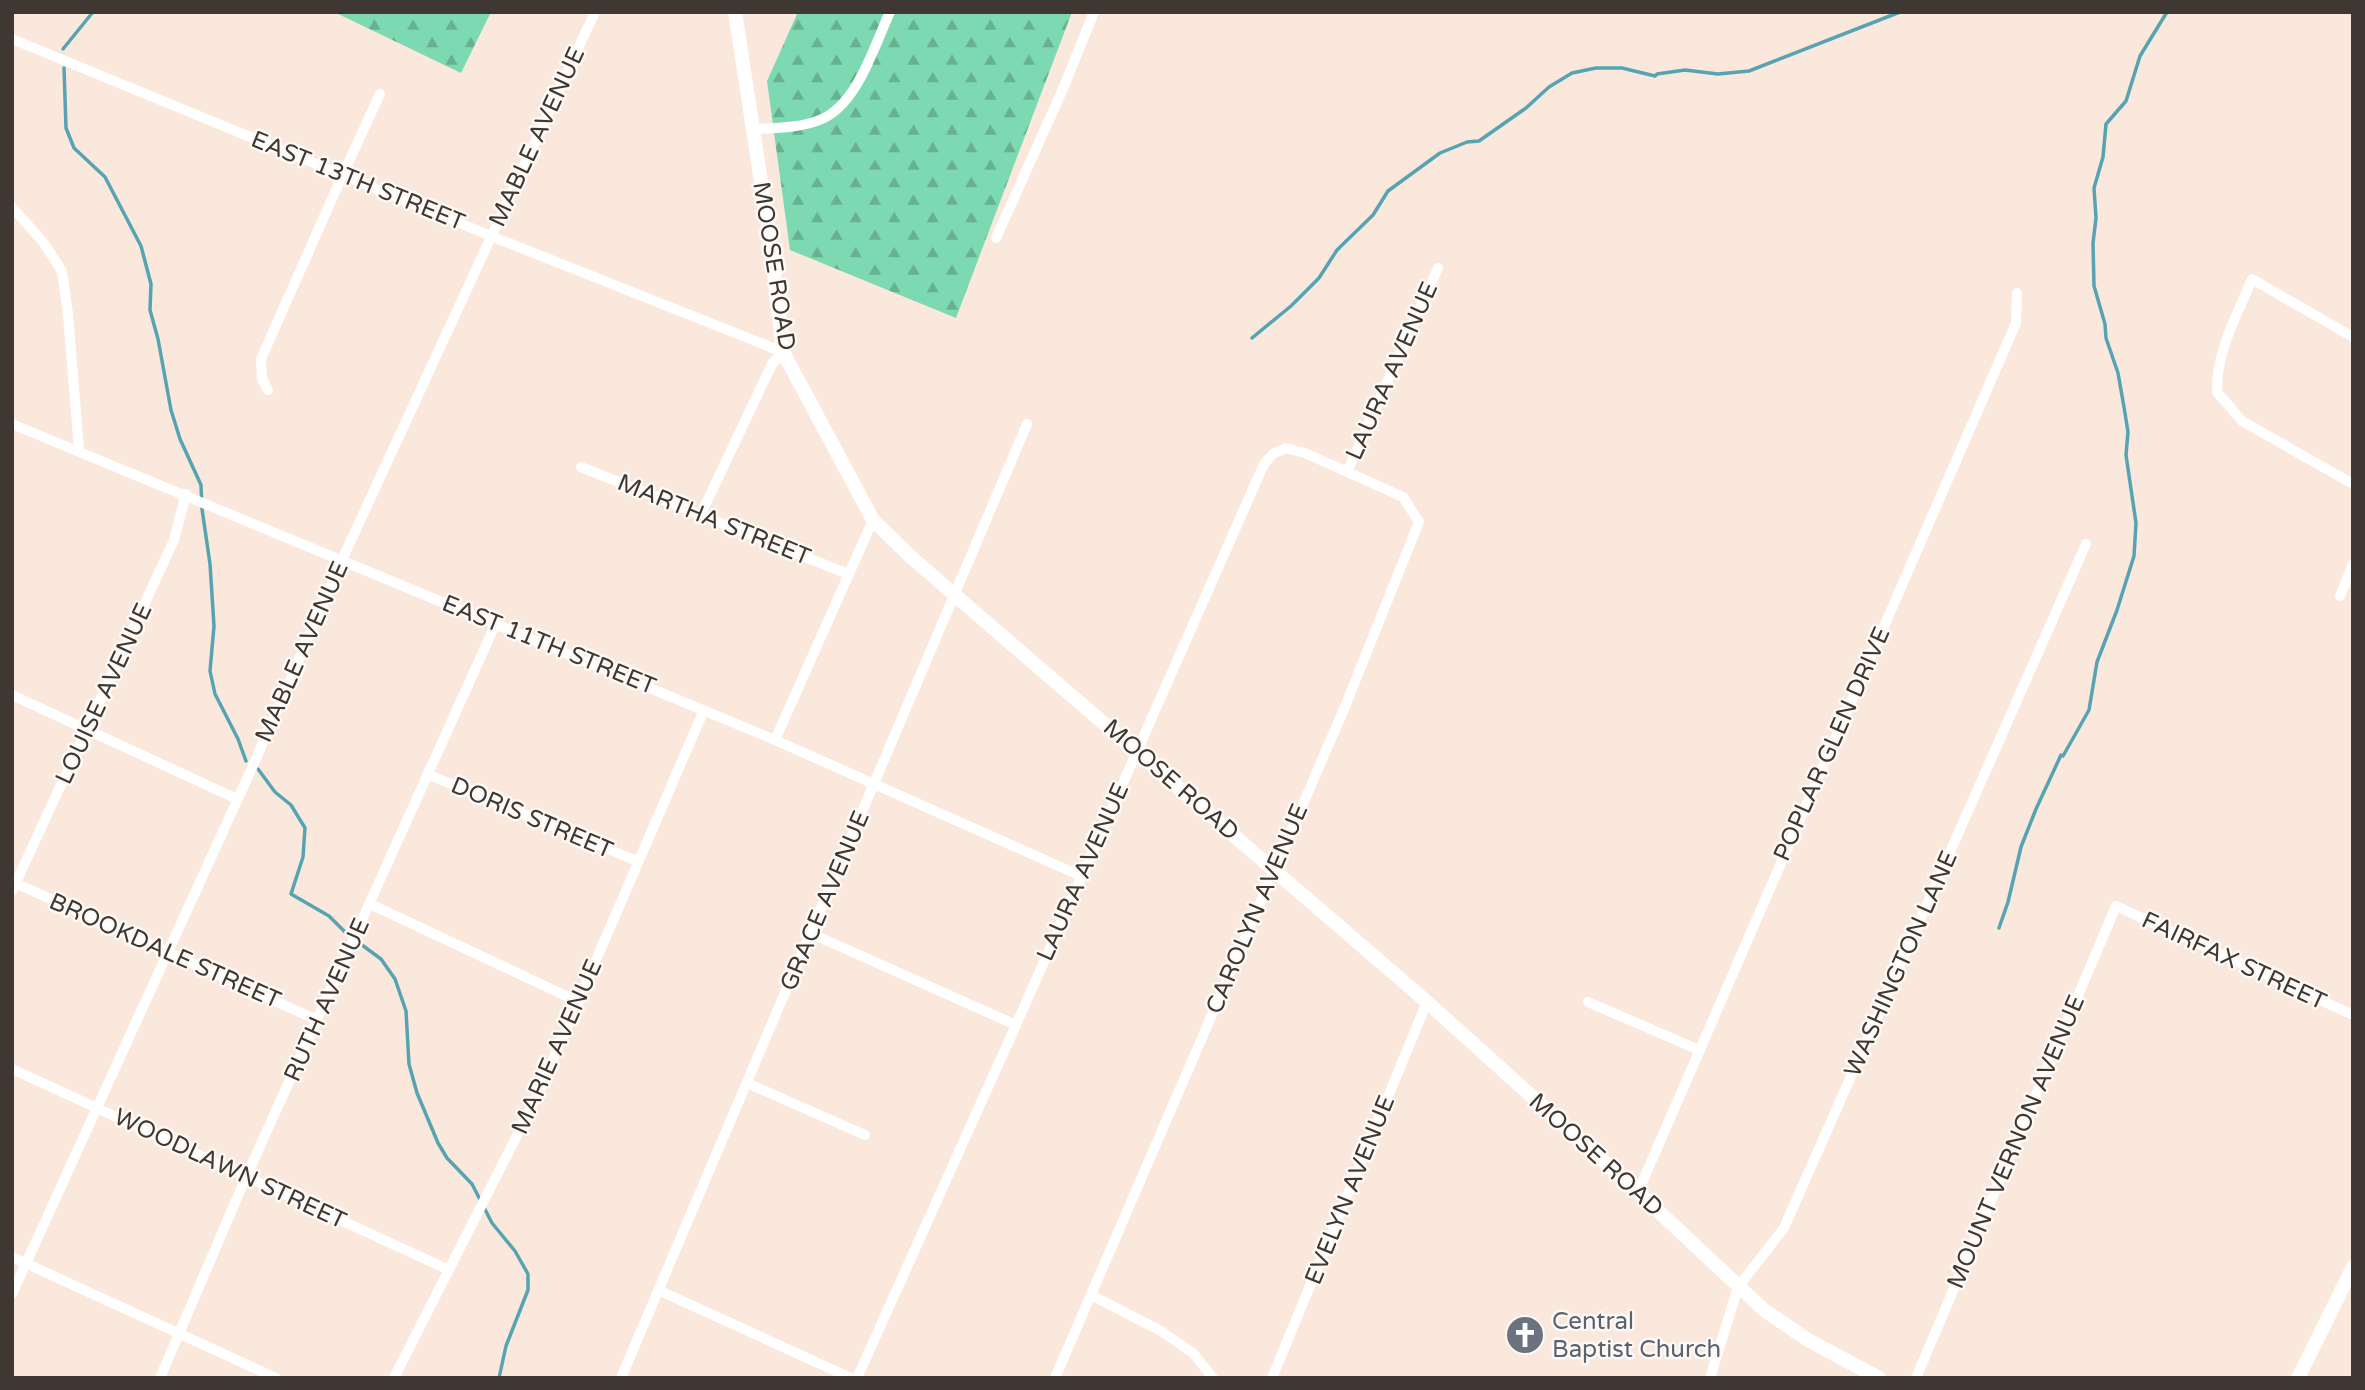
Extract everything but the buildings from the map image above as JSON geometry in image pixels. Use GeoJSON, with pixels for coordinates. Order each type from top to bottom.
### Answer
{"type":"FeatureCollection","features":[{"type":"Feature","properties":{"kind":"street","name":"MABLE AVENUE"},"geometry":{"type":"LineString","coordinates":[[12,1294],[237,799],[342,560],[595,12]]}},
{"type":"Feature","properties":{"kind":"street","name":"MOOSE ROAD"},"geometry":{"type":"LineString","coordinates":[[735,12],[783,352],[873,520],[912,558],[1138,750],[1427,1002],[1764,1310],[1808,1340],[1879,1378]]}},
{"type":"Feature","properties":{"kind":"street"},"geometry":{"type":"LineString","coordinates":[[753,129],[786,127],[820,120],[838,110],[852,94],[890,12]]}},
{"type":"Feature","properties":{"kind":"street"},"geometry":{"type":"LineString","coordinates":[[996,238],[1094,12]]}},
{"type":"Feature","properties":{"kind":"street","name":"EAST 13TH STREET"},"geometry":{"type":"LineString","coordinates":[[12,39],[491,236],[783,352]]}},
{"type":"Feature","properties":{"kind":"street"},"geometry":{"type":"LineString","coordinates":[[268,390],[261,379],[261,359],[380,94]]}},
{"type":"Feature","properties":{"kind":"street"},"geometry":{"type":"LineString","coordinates":[[12,207],[43,242],[62,271],[79,450]]}},
{"type":"Feature","properties":{"kind":"street","name":"LAURA AVENUE"},"geometry":{"type":"LineString","coordinates":[[857,1378],[1264,464],[1273,454],[1286,448],[1305,453],[1347,472],[1438,268]]}},
{"type":"Feature","properties":{"kind":"street"},"geometry":{"type":"LineString","coordinates":[[2353,337],[2252,279],[2221,353],[2217,374],[2217,392],[2242,421],[2353,484]]}},
{"type":"Feature","properties":{"kind":"street","name":"POPLAR GLEN DRIVE"},"geometry":{"type":"LineString","coordinates":[[1638,1192],[2002,357],[2016,323],[2017,293]]}},
{"type":"Feature","properties":{"kind":"street"},"geometry":{"type":"LineString","coordinates":[[701,514],[772,364],[783,352]]}},
{"type":"Feature","properties":{"kind":"street","name":"EAST 11TH STREET"},"geometry":{"type":"LineString","coordinates":[[12,424],[775,740],[1081,876]]}},
{"type":"Feature","properties":{"kind":"street","name":"GRACE AVENUE"},"geometry":{"type":"LineString","coordinates":[[621,1378],[1027,424]]}},
{"type":"Feature","properties":{"kind":"street","name":"MARTHA STREET"},"geometry":{"type":"LineString","coordinates":[[581,467],[848,574]]}},
{"type":"Feature","properties":{"kind":"street","name":"CAROLYN AVENUE"},"geometry":{"type":"LineString","coordinates":[[1055,1378],[1344,709],[1419,523],[1403,497],[1347,472]]}},
{"type":"Feature","properties":{"kind":"street","name":"LOUISE AVENUE"},"geometry":{"type":"LineString","coordinates":[[13,885],[88,730],[174,540],[190,496]]}},
{"type":"Feature","properties":{"kind":"street"},"geometry":{"type":"LineString","coordinates":[[775,740],[873,520]]}},
{"type":"Feature","properties":{"kind":"street","name":"WASHINGTON LANE"},"geometry":{"type":"LineString","coordinates":[[1710,1378],[1738,1287],[1784,1228],[2086,544]]}},
{"type":"Feature","properties":{"kind":"street"},"geometry":{"type":"LineString","coordinates":[[2340,596],[2353,564]]}},
{"type":"Feature","properties":{"kind":"street","name":"RUTH AVENUE"},"geometry":{"type":"LineString","coordinates":[[160,1378],[246,1177],[496,623]]}},
{"type":"Feature","properties":{"kind":"street"},"geometry":{"type":"LineString","coordinates":[[12,695],[237,799]]}},
{"type":"Feature","properties":{"kind":"street","name":"MARIE AVENUE"},"geometry":{"type":"LineString","coordinates":[[394,1378],[539,1092],[704,710]]}},
{"type":"Feature","properties":{"kind":"street","name":"DORIS STREET"},"geometry":{"type":"LineString","coordinates":[[427,774],[637,862]]}},
{"type":"Feature","properties":{"kind":"street","name":"BROOKDALE STREET"},"geometry":{"type":"LineString","coordinates":[[13,885],[167,951],[317,1020]]}},
{"type":"Feature","properties":{"kind":"street"},"geometry":{"type":"LineString","coordinates":[[370,904],[579,1002]]}},
{"type":"Feature","properties":{"kind":"street","name":"FAIRFAX STREET"},"geometry":{"type":"LineString","coordinates":[[2116,906],[2353,1015]]}},
{"type":"Feature","properties":{"kind":"street","name":"MOUNT VERNON AVENUE"},"geometry":{"type":"LineString","coordinates":[[1916,1378],[2116,906]]}},
{"type":"Feature","properties":{"kind":"street"},"geometry":{"type":"LineString","coordinates":[[810,933],[1016,1025]]}},
{"type":"Feature","properties":{"kind":"street","name":"EVELYN AVENUE"},"geometry":{"type":"LineString","coordinates":[[1272,1378],[1427,1002]]}},
{"type":"Feature","properties":{"kind":"street"},"geometry":{"type":"LineString","coordinates":[[1588,1002],[1699,1050]]}},
{"type":"Feature","properties":{"kind":"street","name":"WOODLAWN STREET"},"geometry":{"type":"LineString","coordinates":[[12,1069],[447,1269]]}},
{"type":"Feature","properties":{"kind":"street"},"geometry":{"type":"LineString","coordinates":[[747,1083],[864,1135]]}},
{"type":"Feature","properties":{"kind":"street"},"geometry":{"type":"LineString","coordinates":[[12,1257],[276,1378]]}},
{"type":"Feature","properties":{"kind":"street"},"geometry":{"type":"LineString","coordinates":[[2298,1378],[2353,1267]]}},
{"type":"Feature","properties":{"kind":"street"},"geometry":{"type":"LineString","coordinates":[[659,1290],[851,1378]]}},
{"type":"Feature","properties":{"kind":"street"},"geometry":{"type":"LineString","coordinates":[[1091,1295],[1161,1331],[1193,1353],[1213,1378]]}},
{"type":"Feature","properties":{"kind":"green space"},"geometry":{"type":"Polygon","coordinates":[[[334,12],[491,12],[461,73],[334,12]]]}},
{"type":"Feature","properties":{"kind":"green space"},"geometry":{"type":"Polygon","coordinates":[[[798,12],[1072,12],[956,318],[790,250],[767,81],[798,12]]]}},
{"type":"Feature","properties":{"kind":"waterway"},"geometry":{"type":"LineString","coordinates":[[63,49],[93,12]]}},
{"type":"Feature","properties":{"kind":"waterway"},"geometry":{"type":"LineString","coordinates":[[1252,338],[1291,306],[1319,278],[1337,250],[1373,215],[1388,191],[1440,153],[1467,142],[1479,141],[1526,108],[1549,87],[1572,73],[1596,68],[1622,68],[1655,76],[1685,70],[1718,74],[1749,71],[1900,12]]}},
{"type":"Feature","properties":{"kind":"waterway"},"geometry":{"type":"LineString","coordinates":[[1999,928],[2021,847],[2036,809],[2061,755],[2063,756],[2089,710],[2097,662],[2134,556],[2136,523],[2126,455],[2128,432],[2118,373],[2106,338],[2105,324],[2094,286],[2094,188],[2103,157],[2106,124],[2126,101],[2140,56],[2167,12]]}},
{"type":"Feature","properties":{"kind":"waterway"},"geometry":{"type":"LineString","coordinates":[[64,68],[66,128],[74,148],[105,177],[141,246],[151,284],[150,310],[171,410],[180,439],[201,485],[214,626],[210,671],[215,694],[246,761]]}},
{"type":"Feature","properties":{"kind":"waterway"},"geometry":{"type":"LineString","coordinates":[[258,769],[275,792],[291,805],[305,828],[303,857],[291,894],[329,916],[347,934],[381,959],[395,979],[406,1011],[409,1064],[417,1093],[438,1143],[447,1158],[472,1184],[492,1223],[515,1251],[528,1274],[528,1290],[506,1346],[499,1378]]}},
{"type":"Feature","properties":{"kind":"place","name":"Central Baptist Church"},"geometry":{"type":"Point","coordinates":[1525,1335]}}]}
